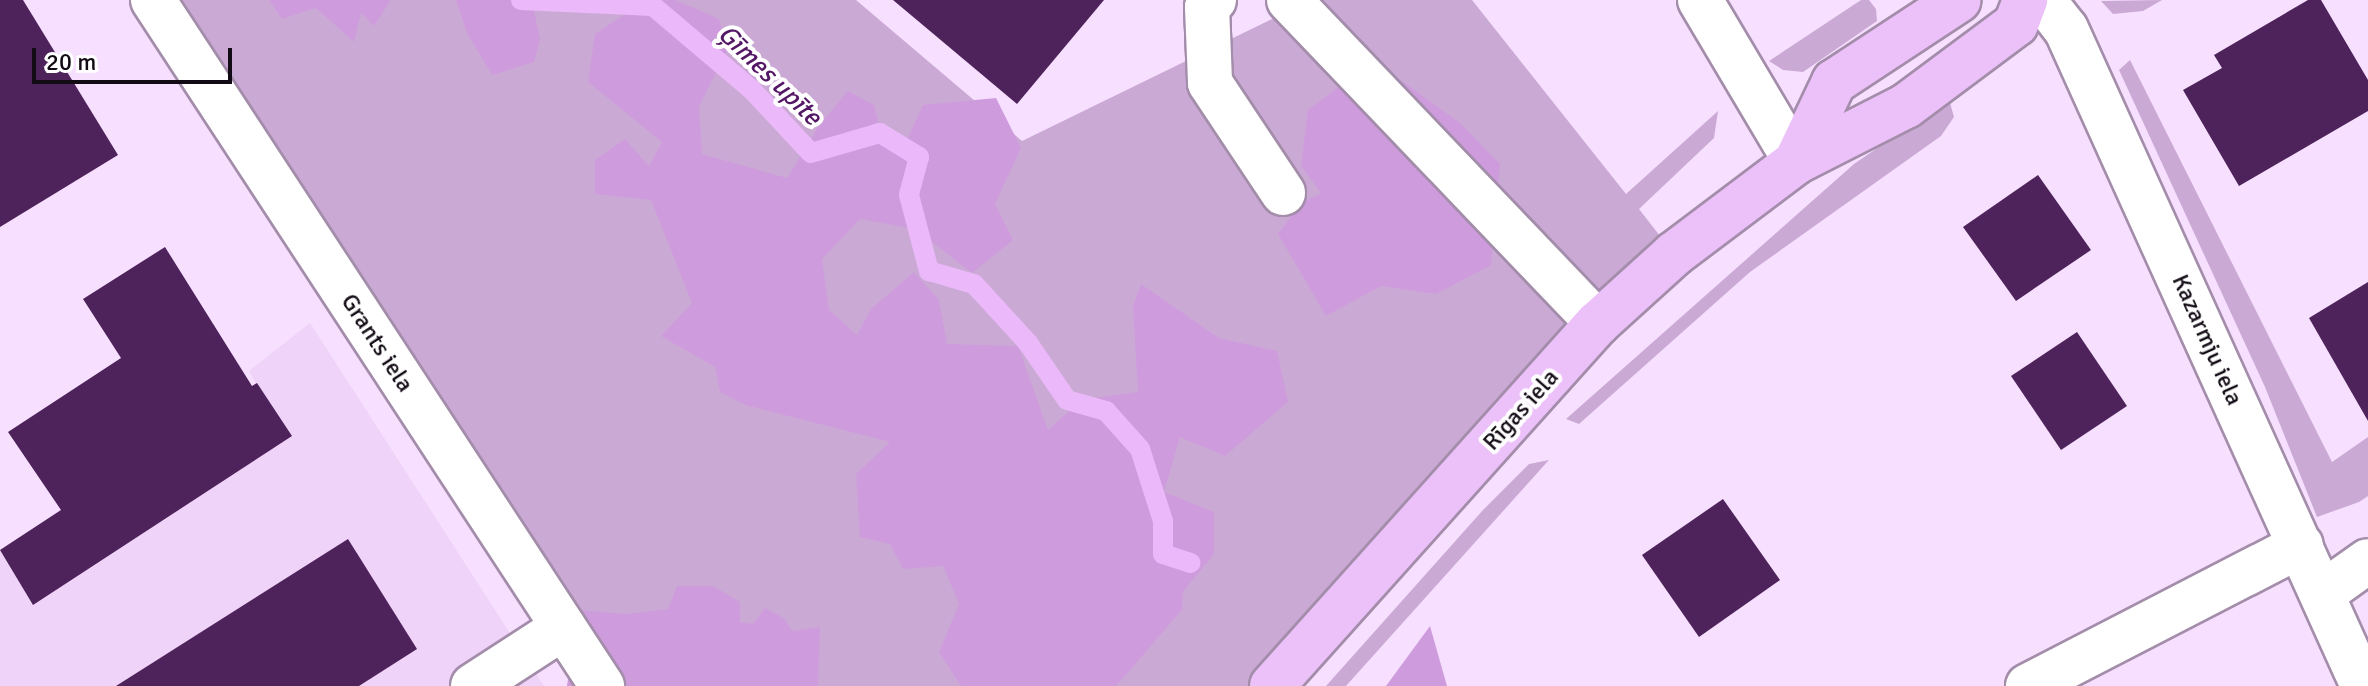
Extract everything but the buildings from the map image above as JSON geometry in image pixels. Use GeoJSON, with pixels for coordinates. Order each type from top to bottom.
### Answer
{"type":"FeatureCollection","features":[{"type":"Feature","properties":{"kind":"main road","name":"Rīgas iela"},"geometry":{"type":"LineString","coordinates":[[1796,162],[1834,82],[1959,0]]}},
{"type":"Feature","properties":{"kind":"main road","name":"Rīgas iela"},"geometry":{"type":"LineString","coordinates":[[1272,686],[1598,323],[1674,254],[1796,162],[1906,106],[2016,24],[2025,0]]}},
{"type":"Feature","properties":{"kind":"street","name":"Grants iela"},"geometry":{"type":"LineString","coordinates":[[153,0],[602,686]]}},
{"type":"Feature","properties":{"kind":"street"},"geometry":{"type":"LineString","coordinates":[[1214,0],[1207,7],[1210,83],[1283,193]]}},
{"type":"Feature","properties":{"kind":"street"},"geometry":{"type":"LineString","coordinates":[[1289,0],[1598,323]]}},
{"type":"Feature","properties":{"kind":"street"},"geometry":{"type":"LineString","coordinates":[[1700,0],[1796,162]]}},
{"type":"Feature","properties":{"kind":"street","name":"Kazarmju iela"},"geometry":{"type":"LineString","coordinates":[[2043,0],[2066,29],[2363,686]]}},
{"type":"Feature","properties":{"kind":"street"},"geometry":{"type":"LineString","coordinates":[[2028,686],[2301,545]]}},
{"type":"Feature","properties":{"kind":"street"},"geometry":{"type":"LineString","coordinates":[[2323,593],[2368,561]]}},
{"type":"Feature","properties":{"kind":"street"},"geometry":{"type":"LineString","coordinates":[[473,686],[564,627]]}},
{"type":"Feature","properties":{"kind":"shaded area"},"geometry":{"type":"Polygon","coordinates":[[[153,0],[856,0],[1022,141],[1311,0],[1472,0],[1626,194],[1718,111],[1714,138],[1639,209],[1674,254],[1262,686],[602,686],[153,0]]]}},
{"type":"Feature","properties":{"kind":"shaded area"},"geometry":{"type":"Polygon","coordinates":[[[269,0],[391,0],[374,26],[361,13],[354,42],[316,8],[282,19],[269,0]]]}},
{"type":"Feature","properties":{"kind":"shaded area"},"geometry":{"type":"Polygon","coordinates":[[[456,0],[553,0],[534,11],[540,39],[534,62],[492,75],[467,33],[456,0]]]}},
{"type":"Feature","properties":{"kind":"shaded area"},"geometry":{"type":"Polygon","coordinates":[[[646,0],[676,0],[719,19],[728,49],[699,107],[702,154],[787,178],[820,124],[848,91],[874,105],[883,139],[906,142],[923,105],[996,98],[1021,148],[995,204],[1013,240],[972,273],[915,229],[860,219],[822,259],[829,310],[857,335],[871,309],[914,272],[939,300],[947,344],[1018,346],[1048,430],[1081,400],[1138,392],[1133,306],[1141,284],[1219,338],[1277,351],[1288,402],[1225,456],[1180,437],[1164,492],[1214,512],[1214,554],[1183,592],[1182,610],[1116,686],[961,686],[939,652],[959,604],[943,566],[903,569],[890,544],[860,537],[856,474],[890,442],[745,405],[720,392],[715,367],[661,336],[692,303],[651,200],[595,194],[595,160],[625,139],[649,166],[662,142],[588,82],[595,34],[646,0]]]}},
{"type":"Feature","properties":{"kind":"shaded area"},"geometry":{"type":"Polygon","coordinates":[[[1861,0],[1869,0],[1876,9],[1877,21],[1803,72],[1783,70],[1769,61],[1861,0]]]}},
{"type":"Feature","properties":{"kind":"shaded area"},"geometry":{"type":"Polygon","coordinates":[[[2162,0],[2143,11],[2113,14],[2101,1],[2162,0]]]}},
{"type":"Feature","properties":{"kind":"shaded area"},"geometry":{"type":"Polygon","coordinates":[[[2130,60],[2332,462],[2368,437],[2368,496],[2359,502],[2317,517],[2265,387],[2119,70],[2130,60]]]}},
{"type":"Feature","properties":{"kind":"shaded area"},"geometry":{"type":"Polygon","coordinates":[[[1374,61],[1460,123],[1500,164],[1491,265],[1436,294],[1381,286],[1326,316],[1278,234],[1301,203],[1321,193],[1301,166],[1308,110],[1374,61]]]}},
{"type":"Feature","properties":{"kind":"shaded area"},"geometry":{"type":"Polygon","coordinates":[[[1949,99],[1954,117],[1941,136],[1750,272],[1579,424],[1566,419],[1854,164],[1949,99]]]}},
{"type":"Feature","properties":{"kind":"shaded area"},"geometry":{"type":"Polygon","coordinates":[[[310,323],[544,686],[0,686],[0,550],[256,384],[249,371],[310,323]]]}},
{"type":"Feature","properties":{"kind":"shaded area"},"geometry":{"type":"Polygon","coordinates":[[[1549,460],[1346,686],[1326,686],[1483,510],[1529,464],[1549,460]]]}},
{"type":"Feature","properties":{"kind":"shaded area"},"geometry":{"type":"Polygon","coordinates":[[[677,586],[713,586],[740,602],[740,622],[753,624],[765,608],[784,618],[792,631],[820,627],[818,686],[567,686],[578,610],[626,614],[668,609],[677,586]]]}},
{"type":"Feature","properties":{"kind":"shaded area"},"geometry":{"type":"Polygon","coordinates":[[[1430,626],[1447,686],[1386,686],[1430,626]]]}},
{"type":"Feature","properties":{"kind":"waterway","name":"Ģīmes upīte"},"geometry":{"type":"LineString","coordinates":[[521,0],[653,6],[752,90],[811,153],[880,133],[919,157],[909,195],[929,271],[974,284],[1028,343],[1067,400],[1106,411],[1140,449],[1163,521],[1163,554],[1191,563]]}}]}
